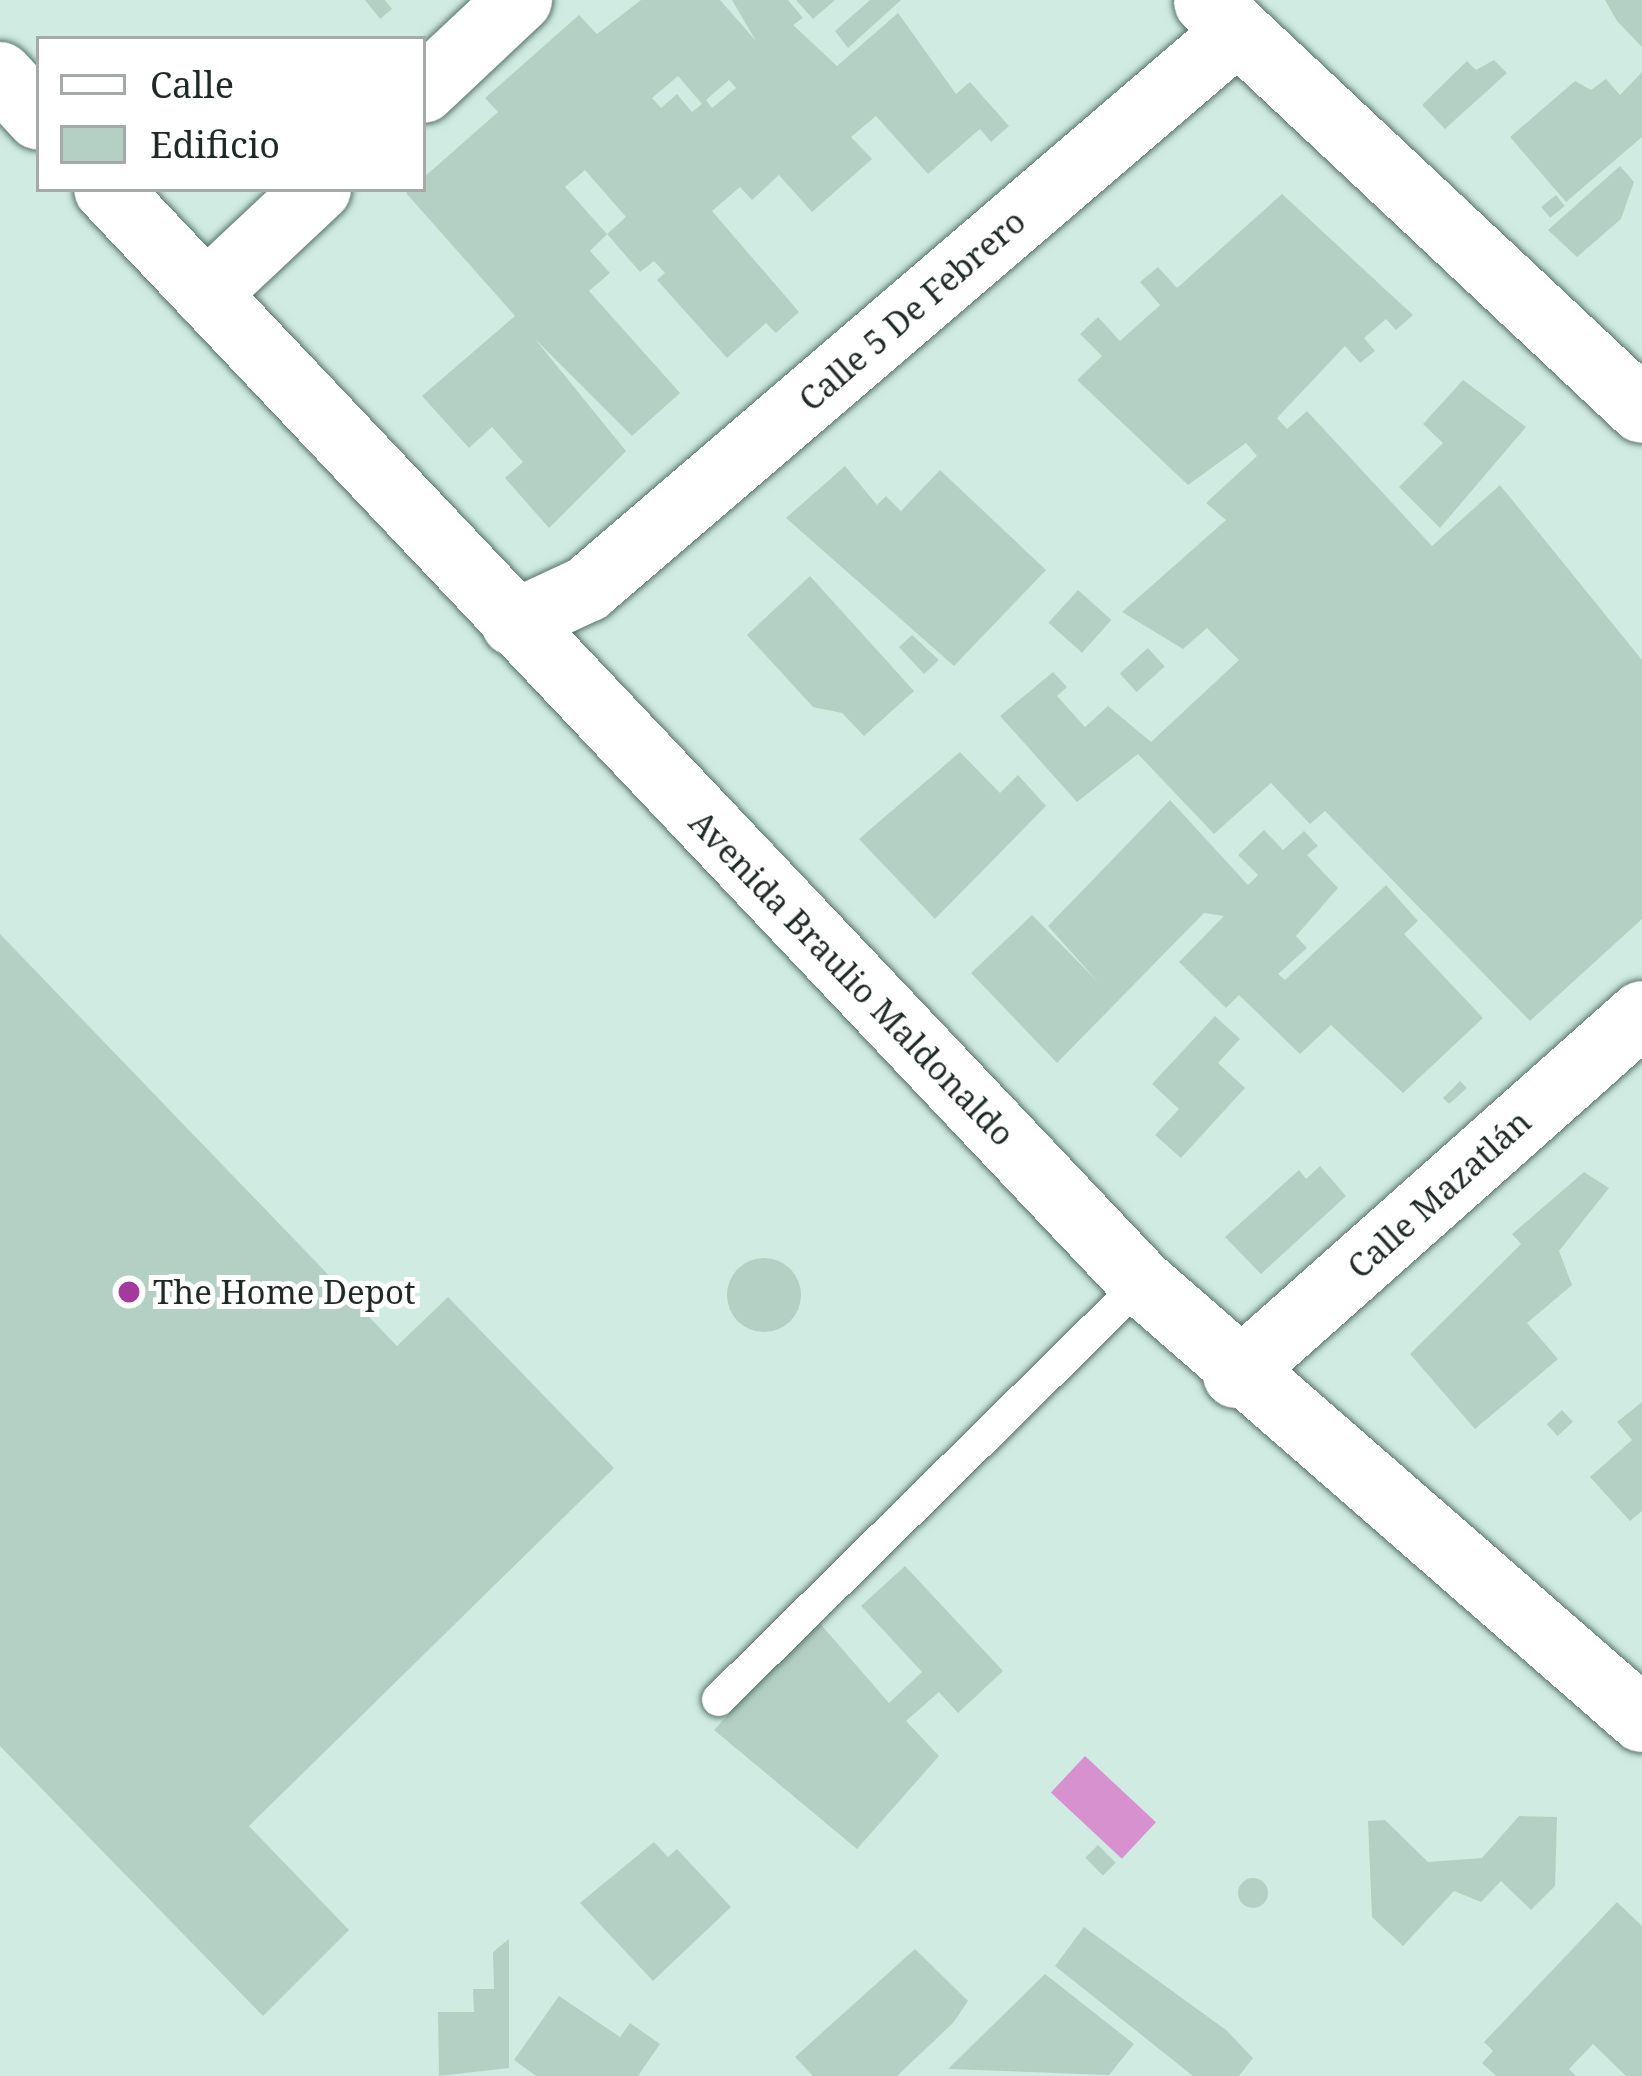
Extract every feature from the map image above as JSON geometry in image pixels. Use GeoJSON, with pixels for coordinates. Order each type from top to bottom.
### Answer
{"type":"FeatureCollection","features":[{"type":"Feature","properties":{"kind":"street"},"geometry":{"type":"LineString","coordinates":[[426,87],[519,0]]}},
{"type":"Feature","properties":{"kind":"street"},"geometry":{"type":"LineString","coordinates":[[1221,15],[1642,410]]}},
{"type":"Feature","properties":{"kind":"street","name":"Calle 5 De Febrero"},"geometry":{"type":"LineString","coordinates":[[514,623],[587,590],[1221,15]]}},
{"type":"Feature","properties":{"kind":"street"},"geometry":{"type":"LineString","coordinates":[[0,75],[36,114]]}},
{"type":"Feature","properties":{"kind":"street","name":"Avenida Braulio Maldonaldo"},"geometry":{"type":"LineString","coordinates":[[110,192],[1141,1282],[1236,1375],[1642,1720]]}},
{"type":"Feature","properties":{"kind":"street"},"geometry":{"type":"LineString","coordinates":[[206,294],[315,192]]}},
{"type":"Feature","properties":{"kind":"street"},"geometry":{"type":"LineString","coordinates":[[560,672],[587,590]]}},
{"type":"Feature","properties":{"kind":"street","name":"Calle Mazatlán"},"geometry":{"type":"LineString","coordinates":[[1236,1375],[1642,1014]]}},
{"type":"Feature","properties":{"kind":"lane"},"geometry":{"type":"LineString","coordinates":[[718,1699],[1141,1282]]}},
{"type":"Feature","properties":{"kind":"shaded area"},"geometry":{"type":"Polygon","coordinates":[[[1085,1756],[1156,1822],[1122,1859],[1051,1793],[1085,1756]]]}},
{"type":"Feature","properties":{"kind":"building"},"geometry":{"type":"Polygon","coordinates":[[[365,0],[385,0],[392,9],[380,19],[365,0]]]}},
{"type":"Feature","properties":{"kind":"building"},"geometry":{"type":"Polygon","coordinates":[[[641,0],[720,0],[756,41],[732,0],[788,0],[803,18],[793,25],[837,66],[898,13],[956,94],[970,82],[1009,126],[991,142],[980,129],[928,174],[876,116],[851,137],[872,159],[812,212],[779,175],[752,200],[740,187],[712,211],[799,312],[776,333],[766,323],[727,358],[657,280],[665,273],[654,261],[640,272],[607,234],[590,251],[610,273],[589,291],[680,393],[632,436],[535,339],[626,451],[549,528],[505,478],[523,462],[492,427],[469,448],[422,396],[515,316],[406,193],[426,192],[426,175],[498,112],[485,98],[579,15],[597,34],[641,0]],[[678,76],[652,98],[661,108],[677,94],[692,112],[702,104],[678,76]],[[729,80],[706,100],[712,108],[736,88],[729,80]],[[585,170],[565,187],[607,234],[626,217],[585,170]]]}},
{"type":"Feature","properties":{"kind":"building"},"geometry":{"type":"Polygon","coordinates":[[[796,0],[835,0],[813,19],[796,0]]]}},
{"type":"Feature","properties":{"kind":"building"},"geometry":{"type":"Polygon","coordinates":[[[870,0],[901,0],[848,48],[835,31],[870,0]]]}},
{"type":"Feature","properties":{"kind":"building"},"geometry":{"type":"Polygon","coordinates":[[[1605,0],[1642,0],[1642,47],[1617,21],[1605,0]]]}},
{"type":"Feature","properties":{"kind":"building"},"geometry":{"type":"Polygon","coordinates":[[[1494,60],[1507,73],[1445,129],[1422,105],[1467,61],[1476,70],[1494,60]]]}},
{"type":"Feature","properties":{"kind":"building"},"geometry":{"type":"Polygon","coordinates":[[[1642,72],[1642,137],[1566,202],[1510,137],[1575,81],[1591,90],[1606,79],[1620,95],[1642,72]]]}},
{"type":"Feature","properties":{"kind":"building"},"geometry":{"type":"Polygon","coordinates":[[[1620,166],[1634,182],[1621,219],[1577,257],[1548,230],[1620,166]]]}},
{"type":"Feature","properties":{"kind":"building"},"geometry":{"type":"Polygon","coordinates":[[[1282,194],[1413,315],[1396,330],[1386,319],[1364,338],[1375,351],[1360,363],[1345,346],[1277,418],[1287,429],[1307,411],[1432,546],[1500,485],[1642,660],[1642,919],[1530,1021],[1325,811],[1310,824],[1271,783],[1214,834],[1138,754],[1077,802],[1000,716],[1053,672],[1067,687],[1057,696],[1085,727],[1108,706],[1151,742],[1239,660],[1207,628],[1183,649],[1122,612],[1226,520],[1206,503],[1257,456],[1246,443],[1188,485],[1077,380],[1102,356],[1080,334],[1098,317],[1120,341],[1160,305],[1140,282],[1158,267],[1177,288],[1282,194]]]}},
{"type":"Feature","properties":{"kind":"building"},"geometry":{"type":"Polygon","coordinates":[[[1556,195],[1565,206],[1550,218],[1541,207],[1556,195]]]}},
{"type":"Feature","properties":{"kind":"building"},"geometry":{"type":"Polygon","coordinates":[[[1463,380],[1526,427],[1440,528],[1399,487],[1443,443],[1423,424],[1463,380]]]}},
{"type":"Feature","properties":{"kind":"building"},"geometry":{"type":"Polygon","coordinates":[[[845,466],[877,505],[886,496],[901,511],[940,470],[1046,570],[954,666],[786,518],[845,466]]]}},
{"type":"Feature","properties":{"kind":"building"},"geometry":{"type":"Polygon","coordinates":[[[810,576],[914,691],[864,736],[842,713],[813,707],[747,635],[810,576]]]}},
{"type":"Feature","properties":{"kind":"building"},"geometry":{"type":"Polygon","coordinates":[[[1078,590],[1111,620],[1082,653],[1049,623],[1078,590]]]}},
{"type":"Feature","properties":{"kind":"building"},"geometry":{"type":"Polygon","coordinates":[[[912,635],[939,660],[924,674],[899,647],[912,635]]]}},
{"type":"Feature","properties":{"kind":"building"},"geometry":{"type":"Polygon","coordinates":[[[1148,648],[1165,667],[1136,692],[1120,673],[1148,648]]]}},
{"type":"Feature","properties":{"kind":"building"},"geometry":{"type":"Polygon","coordinates":[[[960,752],[1000,793],[1018,775],[1046,806],[935,919],[859,839],[960,752]]]}},
{"type":"Feature","properties":{"kind":"building"},"geometry":{"type":"Polygon","coordinates":[[[1170,800],[1248,885],[1258,875],[1238,855],[1264,830],[1283,850],[1304,831],[1318,846],[1307,855],[1338,888],[1296,936],[1307,948],[1278,974],[1285,980],[1386,885],[1418,921],[1404,934],[1483,1018],[1403,1093],[1331,1025],[1300,1054],[1239,995],[1226,1008],[1179,962],[1224,916],[1204,913],[1057,1063],[971,973],[1032,915],[1098,982],[1048,926],[1170,800]]]}},
{"type":"Feature","properties":{"kind":"building","name":"The Home Depot"},"geometry":{"type":"Polygon","coordinates":[[[0,934],[397,1346],[448,1297],[614,1468],[249,1826],[349,1930],[263,2016],[0,1746],[0,934]]]}},
{"type":"Feature","properties":{"kind":"building"},"geometry":{"type":"Polygon","coordinates":[[[1215,1016],[1240,1039],[1218,1063],[1245,1088],[1181,1158],[1155,1135],[1179,1109],[1152,1084],[1215,1016]]]}},
{"type":"Feature","properties":{"kind":"building"},"geometry":{"type":"Polygon","coordinates":[[[1460,1081],[1467,1088],[1449,1104],[1443,1098],[1460,1081]]]}},
{"type":"Feature","properties":{"kind":"building"},"geometry":{"type":"Polygon","coordinates":[[[1320,1166],[1346,1196],[1261,1274],[1225,1237],[1299,1170],[1306,1179],[1320,1166]]]}},
{"type":"Feature","properties":{"kind":"building"},"geometry":{"type":"Polygon","coordinates":[[[1584,1172],[1609,1188],[1559,1251],[1572,1285],[1527,1323],[1558,1359],[1475,1429],[1410,1354],[1521,1244],[1512,1234],[1584,1172]]]}},
{"type":"Feature","properties":{"kind":"building"},"geometry":{"type":"Polygon","coordinates":[[[764,1258],[778,1260],[790,1269],[799,1281],[799,1309],[790,1321],[778,1330],[764,1332],[750,1330],[738,1321],[729,1309],[727,1295],[729,1281],[738,1269],[750,1260],[764,1258]]]}},
{"type":"Feature","properties":{"kind":"building"},"geometry":{"type":"Polygon","coordinates":[[[1642,1402],[1642,1511],[1630,1521],[1590,1477],[1632,1440],[1617,1422],[1642,1402]]]}},
{"type":"Feature","properties":{"kind":"building"},"geometry":{"type":"Polygon","coordinates":[[[1562,1410],[1573,1422],[1558,1436],[1547,1424],[1562,1410]]]}},
{"type":"Feature","properties":{"kind":"building"},"geometry":{"type":"Polygon","coordinates":[[[905,1566],[1003,1671],[958,1713],[939,1692],[906,1721],[939,1756],[857,1849],[714,1730],[817,1620],[889,1703],[922,1672],[861,1606],[905,1566]]]}},
{"type":"Feature","properties":{"kind":"building"},"geometry":{"type":"Polygon","coordinates":[[[1519,1816],[1557,1817],[1555,1886],[1531,1910],[1501,1881],[1481,1902],[1454,1891],[1403,1946],[1372,1917],[1368,1821],[1385,1820],[1428,1862],[1482,1858],[1519,1816]]]}},
{"type":"Feature","properties":{"kind":"building"},"geometry":{"type":"Polygon","coordinates":[[[654,1842],[668,1857],[677,1849],[731,1907],[653,1981],[580,1903],[654,1842]]]}},
{"type":"Feature","properties":{"kind":"building"},"geometry":{"type":"Polygon","coordinates":[[[1098,1845],[1116,1863],[1103,1875],[1085,1858],[1098,1845]]]}},
{"type":"Feature","properties":{"kind":"building"},"geometry":{"type":"Polygon","coordinates":[[[1253,1878],[1268,1893],[1253,1908],[1238,1893],[1253,1878]]]}},
{"type":"Feature","properties":{"kind":"building"},"geometry":{"type":"Polygon","coordinates":[[[1617,1902],[1642,1926],[1642,2076],[1626,2076],[1593,2044],[1569,2069],[1576,2076],[1496,2076],[1482,2063],[1493,2051],[1484,2042],[1617,1902]]]}},
{"type":"Feature","properties":{"kind":"building"},"geometry":{"type":"Polygon","coordinates":[[[1084,1927],[1226,2030],[1253,2058],[1239,2076],[1193,2076],[1055,1966],[1084,1927]]]}},
{"type":"Feature","properties":{"kind":"building"},"geometry":{"type":"Polygon","coordinates":[[[509,1939],[509,2068],[439,2076],[438,2012],[474,2012],[473,1989],[494,1989],[493,1952],[509,1939]]]}},
{"type":"Feature","properties":{"kind":"building"},"geometry":{"type":"Polygon","coordinates":[[[915,1949],[968,2001],[953,2023],[897,2076],[813,2076],[795,2057],[915,1949]]]}},
{"type":"Feature","properties":{"kind":"building"},"geometry":{"type":"Polygon","coordinates":[[[1045,1974],[1134,2044],[1109,2075],[948,2069],[1045,1974]]]}},
{"type":"Feature","properties":{"kind":"building"},"geometry":{"type":"Polygon","coordinates":[[[559,1996],[620,2037],[630,2023],[660,2044],[638,2076],[536,2076],[514,2060],[559,1996]]]}},
{"type":"Feature","properties":{"kind":"place","name":"The Home Depot"},"geometry":{"type":"Point","coordinates":[129,1292]}}]}
